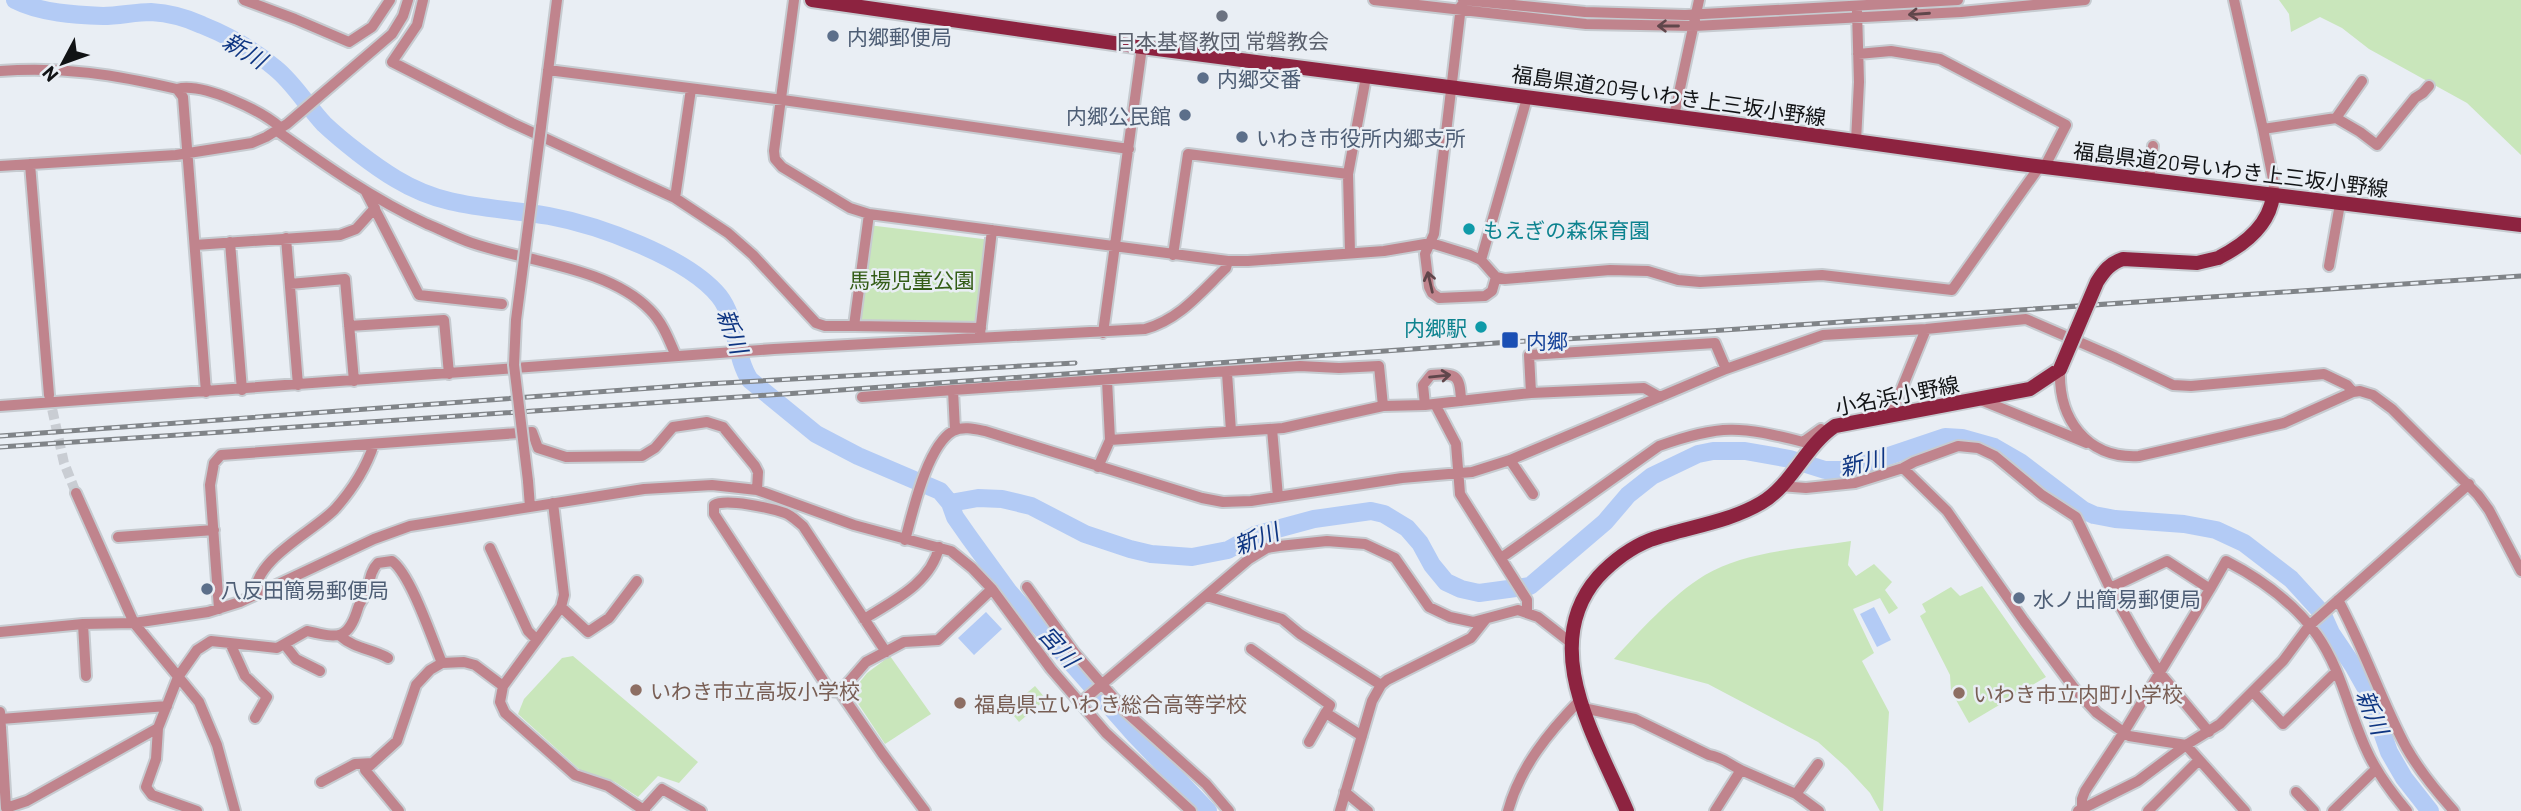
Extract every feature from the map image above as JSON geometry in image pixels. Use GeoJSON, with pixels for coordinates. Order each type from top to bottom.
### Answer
{"type":"FeatureCollection","features":[{"type":"Feature","properties":{"kind":"main road","name":"福島県道20号いわき上三坂小野線"},"geometry":{"type":"LineString","coordinates":[[812,0],[899,7],[1142,47],[2149,180],[2521,225]]}},
{"type":"Feature","properties":{"kind":"main road"},"geometry":{"type":"LineString","coordinates":[[2060,369],[2097,282],[2115,261],[2123,259],[2197,263],[2218,258],[2236,249],[2265,220],[2271,209],[2273,196]]}},
{"type":"Feature","properties":{"kind":"main road","name":"小名浜小野線"},"geometry":{"type":"LineString","coordinates":[[1627,811],[1582,704],[1572,663],[1570,642],[1579,605],[1589,587],[1617,559],[1648,541],[1745,512],[1764,502],[1826,432],[1835,426],[2030,390],[2060,369]]}},
{"type":"Feature","properties":{"kind":"street"},"geometry":{"type":"LineString","coordinates":[[244,0],[349,42],[372,27],[390,0]]}},
{"type":"Feature","properties":{"kind":"street"},"geometry":{"type":"LineString","coordinates":[[0,166],[188,154],[252,143],[282,128],[366,58],[392,34],[403,16],[408,0]]}},
{"type":"Feature","properties":{"kind":"street"},"geometry":{"type":"LineString","coordinates":[[423,0],[417,25],[392,62],[512,123],[675,198],[728,233],[753,254],[816,323],[825,326],[980,332],[1103,333],[1144,329],[1176,317],[1226,268],[1228,261]]}},
{"type":"Feature","properties":{"kind":"street"},"geometry":{"type":"LineString","coordinates":[[530,507],[514,365],[516,320],[557,0]]}},
{"type":"Feature","properties":{"kind":"street"},"geometry":{"type":"LineString","coordinates":[[794,0],[775,159],[782,167],[850,208],[869,214],[1228,261],[1384,251],[1431,243],[1447,246],[1481,260],[1496,276],[1512,279],[1622,271],[1648,271],[1678,280],[1700,282],[1822,275],[1952,290],[2043,166],[2066,125],[1940,59],[1891,51],[1858,54]]}},
{"type":"Feature","properties":{"kind":"street"},"geometry":{"type":"LineString","coordinates":[[1374,0],[1462,4],[1586,24],[1856,18],[1961,12],[2085,0]]}},
{"type":"Feature","properties":{"kind":"street"},"geometry":{"type":"LineString","coordinates":[[1674,116],[1699,0]]}},
{"type":"Feature","properties":{"kind":"street"},"geometry":{"type":"LineString","coordinates":[[1695,20],[1858,2],[1958,0]]}},
{"type":"Feature","properties":{"kind":"street"},"geometry":{"type":"LineString","coordinates":[[2234,0],[2263,129],[2273,196]]}},
{"type":"Feature","properties":{"kind":"street"},"geometry":{"type":"LineString","coordinates":[[1856,141],[1858,2]]}},
{"type":"Feature","properties":{"kind":"street"},"geometry":{"type":"LineString","coordinates":[[1462,4],[1434,234],[1425,254],[1429,287],[1439,298],[1485,296],[1492,291],[1496,276]]}},
{"type":"Feature","properties":{"kind":"street"},"geometry":{"type":"LineString","coordinates":[[1103,333],[1142,47]]}},
{"type":"Feature","properties":{"kind":"street"},"geometry":{"type":"LineString","coordinates":[[548,69],[1129,149]]}},
{"type":"Feature","properties":{"kind":"street"},"geometry":{"type":"LineString","coordinates":[[0,71],[70,70],[116,75],[177,89],[195,88],[225,98],[268,118],[364,190],[414,217],[471,243],[595,277],[620,289],[652,312],[682,356]]}},
{"type":"Feature","properties":{"kind":"street"},"geometry":{"type":"LineString","coordinates":[[1350,253],[1348,174],[1366,77]]}},
{"type":"Feature","properties":{"kind":"street"},"geometry":{"type":"LineString","coordinates":[[2336,118],[2362,81]]}},
{"type":"Feature","properties":{"kind":"street"},"geometry":{"type":"LineString","coordinates":[[2263,129],[2336,118],[2376,145],[2428,86]]}},
{"type":"Feature","properties":{"kind":"street"},"geometry":{"type":"LineString","coordinates":[[177,89],[183,97],[206,393]]}},
{"type":"Feature","properties":{"kind":"street"},"geometry":{"type":"LineString","coordinates":[[675,198],[691,89]]}},
{"type":"Feature","properties":{"kind":"street"},"geometry":{"type":"LineString","coordinates":[[1481,260],[1527,98]]}},
{"type":"Feature","properties":{"kind":"street"},"geometry":{"type":"LineString","coordinates":[[2149,180],[2153,146]]}},
{"type":"Feature","properties":{"kind":"street"},"geometry":{"type":"LineString","coordinates":[[1173,255],[1188,154],[1348,174]]}},
{"type":"Feature","properties":{"kind":"street"},"geometry":{"type":"LineString","coordinates":[[30,164],[49,395]]}},
{"type":"Feature","properties":{"kind":"street"},"geometry":{"type":"LineString","coordinates":[[364,190],[419,295],[502,304]]}},
{"type":"Feature","properties":{"kind":"street"},"geometry":{"type":"LineString","coordinates":[[2329,266],[2340,204]]}},
{"type":"Feature","properties":{"kind":"street"},"geometry":{"type":"LineString","coordinates":[[195,245],[352,232],[374,208]]}},
{"type":"Feature","properties":{"kind":"street"},"geometry":{"type":"LineString","coordinates":[[854,326],[869,214]]}},
{"type":"Feature","properties":{"kind":"street"},"geometry":{"type":"LineString","coordinates":[[980,332],[992,230]]}},
{"type":"Feature","properties":{"kind":"street"},"geometry":{"type":"LineString","coordinates":[[286,238],[298,385]]}},
{"type":"Feature","properties":{"kind":"street"},"geometry":{"type":"LineString","coordinates":[[230,242],[242,390]]}},
{"type":"Feature","properties":{"kind":"street"},"geometry":{"type":"LineString","coordinates":[[290,284],[345,279],[354,381]]}},
{"type":"Feature","properties":{"kind":"street"},"geometry":{"type":"LineString","coordinates":[[906,536],[937,446],[955,430],[969,428],[985,431],[1098,467],[1223,502],[1237,503],[1402,478],[1472,471],[1510,460],[1726,369],[1813,337],[2026,319],[2172,385],[2191,386],[2324,374],[2347,385],[2353,392]]}},
{"type":"Feature","properties":{"kind":"street"},"geometry":{"type":"LineString","coordinates":[[349,326],[444,320],[449,374]]}},
{"type":"Feature","properties":{"kind":"street"},"geometry":{"type":"LineString","coordinates":[[1891,415],[1926,329]]}},
{"type":"Feature","properties":{"kind":"street"},"geometry":{"type":"LineString","coordinates":[[0,406],[206,393],[980,332]]}},
{"type":"Feature","properties":{"kind":"street"},"geometry":{"type":"LineString","coordinates":[[1531,393],[1529,355],[1715,343],[1726,369]]}},
{"type":"Feature","properties":{"kind":"street"},"geometry":{"type":"LineString","coordinates":[[862,397],[1300,366],[1380,366],[1383,406]]}},
{"type":"Feature","properties":{"kind":"street"},"geometry":{"type":"LineString","coordinates":[[2060,369],[2059,387],[2068,417],[2079,433],[2096,447]]}},
{"type":"Feature","properties":{"kind":"street"},"geometry":{"type":"LineString","coordinates":[[1227,373],[1231,431]]}},
{"type":"Feature","properties":{"kind":"street"},"geometry":{"type":"LineString","coordinates":[[1461,401],[1460,386],[1455,376],[1430,375],[1423,384],[1430,404],[1456,444],[1460,494],[1527,600],[1527,613]]}},
{"type":"Feature","properties":{"kind":"street"},"geometry":{"type":"LineString","coordinates":[[1098,467],[1110,440],[1107,380]]}},
{"type":"Feature","properties":{"kind":"street"},"geometry":{"type":"LineString","coordinates":[[1110,440],[1272,429],[1383,406],[1430,404],[1531,393],[1644,388],[1660,397]]}},
{"type":"Feature","properties":{"kind":"street"},"geometry":{"type":"LineString","coordinates":[[953,390],[955,430]]}},
{"type":"Feature","properties":{"kind":"street"},"geometry":{"type":"LineString","coordinates":[[1980,400],[2115,454],[2139,456],[2284,424],[2353,392],[2368,392],[2382,402],[2469,485],[2489,509],[2521,571]]}},
{"type":"Feature","properties":{"kind":"street"},"geometry":{"type":"LineString","coordinates":[[219,609],[210,485],[214,463],[221,455],[532,432],[538,448],[566,457],[642,456],[654,448],[673,427],[707,422],[723,427],[755,466],[758,472],[757,490]]}},
{"type":"Feature","properties":{"kind":"street"},"geometry":{"type":"LineString","coordinates":[[1502,560],[1659,446],[1688,436],[1728,429],[1748,429],[1803,442],[1821,429],[1835,426]]}},
{"type":"Feature","properties":{"kind":"street"},"geometry":{"type":"LineString","coordinates":[[1272,429],[1278,497]]}},
{"type":"Feature","properties":{"kind":"street"},"geometry":{"type":"LineString","coordinates":[[255,595],[255,585],[278,554],[327,517],[354,486],[369,460],[374,444]]}},
{"type":"Feature","properties":{"kind":"street"},"geometry":{"type":"LineString","coordinates":[[1785,481],[1806,488],[1855,483],[1903,468],[1958,446],[1978,448],[1995,456],[2042,495],[2076,517],[2110,588],[2160,672],[2209,732]]}},
{"type":"Feature","properties":{"kind":"street"},"geometry":{"type":"LineString","coordinates":[[1510,460],[1533,495]]}},
{"type":"Feature","properties":{"kind":"street"},"geometry":{"type":"LineString","coordinates":[[1903,468],[1954,520],[2024,621],[2074,688],[2097,713],[2141,740],[2186,745],[2245,811]]}},
{"type":"Feature","properties":{"kind":"street"},"geometry":{"type":"LineString","coordinates":[[0,632],[83,624],[134,623],[219,609],[255,595],[391,531],[410,526],[680,485],[757,490],[854,525],[906,536],[951,551],[992,589],[1036,650],[1083,701],[1106,733],[1191,811]]}},
{"type":"Feature","properties":{"kind":"street"},"geometry":{"type":"LineString","coordinates":[[2080,810],[2138,781],[2186,745],[2209,732],[2283,661],[2310,625],[2469,485]]}},
{"type":"Feature","properties":{"kind":"street"},"geometry":{"type":"LineString","coordinates":[[76,493],[134,623],[199,702],[208,720],[235,811]]}},
{"type":"Feature","properties":{"kind":"street"},"geometry":{"type":"LineString","coordinates":[[886,652],[803,526],[788,514],[761,507],[722,502],[713,505],[712,510],[830,691],[840,692],[925,811]]}},
{"type":"Feature","properties":{"kind":"street"},"geometry":{"type":"LineString","coordinates":[[553,503],[564,595],[561,607],[503,686],[500,702],[505,713],[575,775],[608,786],[644,810],[662,789],[701,811]]}},
{"type":"Feature","properties":{"kind":"street"},"geometry":{"type":"LineString","coordinates":[[803,526],[811,508]]}},
{"type":"Feature","properties":{"kind":"street"},"geometry":{"type":"LineString","coordinates":[[118,537],[214,530]]}},
{"type":"Feature","properties":{"kind":"street"},"geometry":{"type":"LineString","coordinates":[[1083,701],[1249,559],[1267,548],[1339,541],[1366,544],[1395,558],[1424,600],[1439,612],[1462,622],[1518,610],[1538,617],[1570,642]]}},
{"type":"Feature","properties":{"kind":"street"},"geometry":{"type":"LineString","coordinates":[[864,619],[915,586],[937,556],[939,547]]}},
{"type":"Feature","properties":{"kind":"street"},"geometry":{"type":"LineString","coordinates":[[490,548],[528,631],[537,640]]}},
{"type":"Feature","properties":{"kind":"street"},"geometry":{"type":"LineString","coordinates":[[197,811],[152,796],[146,787],[156,759],[158,728],[166,706],[178,677],[205,643],[211,640],[277,648],[307,631],[345,634],[355,621],[358,606],[367,594],[374,565],[392,561],[410,586],[442,663]]}},
{"type":"Feature","properties":{"kind":"street"},"geometry":{"type":"LineString","coordinates":[[2110,588],[2167,561],[2210,589]]}},
{"type":"Feature","properties":{"kind":"street"},"geometry":{"type":"LineString","coordinates":[[2080,810],[2085,791],[2124,732],[2226,562],[2250,574],[2272,590],[2310,625],[2336,672],[2376,769],[2407,811]]}},
{"type":"Feature","properties":{"kind":"street"},"geometry":{"type":"LineString","coordinates":[[561,607],[588,632],[609,618],[637,580]]}},
{"type":"Feature","properties":{"kind":"street"},"geometry":{"type":"LineString","coordinates":[[1027,587],[1101,685],[1125,711],[1215,793],[1228,811]]}},
{"type":"Feature","properties":{"kind":"street"},"geometry":{"type":"LineString","coordinates":[[840,692],[866,662],[904,642],[938,640],[992,589]]}},
{"type":"Feature","properties":{"kind":"street"},"geometry":{"type":"LineString","coordinates":[[1207,596],[1283,620],[1300,634],[1381,685]]}},
{"type":"Feature","properties":{"kind":"street"},"geometry":{"type":"LineString","coordinates":[[2337,601],[2358,638],[2406,746],[2421,771],[2454,811]]}},
{"type":"Feature","properties":{"kind":"street"},"geometry":{"type":"LineString","coordinates":[[1340,811],[1374,696],[1381,685],[1471,638],[1486,619]]}},
{"type":"Feature","properties":{"kind":"street"},"geometry":{"type":"LineString","coordinates":[[83,624],[86,676]]}},
{"type":"Feature","properties":{"kind":"street"},"geometry":{"type":"LineString","coordinates":[[340,635],[356,648],[380,653],[388,658]]}},
{"type":"Feature","properties":{"kind":"street"},"geometry":{"type":"LineString","coordinates":[[230,643],[245,676],[267,697],[255,718]]}},
{"type":"Feature","properties":{"kind":"street"},"geometry":{"type":"LineString","coordinates":[[285,645],[296,659],[320,671]]}},
{"type":"Feature","properties":{"kind":"street"},"geometry":{"type":"LineString","coordinates":[[1251,649],[1330,705],[1309,742]]}},
{"type":"Feature","properties":{"kind":"street"},"geometry":{"type":"LineString","coordinates":[[398,811],[365,770],[397,741],[416,685],[430,670],[442,663],[464,662],[475,666],[503,686]]}},
{"type":"Feature","properties":{"kind":"street"},"geometry":{"type":"LineString","coordinates":[[2253,692],[2283,724],[2336,672]]}},
{"type":"Feature","properties":{"kind":"street"},"geometry":{"type":"LineString","coordinates":[[1508,811],[1524,768],[1561,720],[1582,704],[1635,719],[1709,755],[1721,757],[1730,765],[1796,793],[1819,811]]}},
{"type":"Feature","properties":{"kind":"street"},"geometry":{"type":"LineString","coordinates":[[1,719],[166,706]]}},
{"type":"Feature","properties":{"kind":"street"},"geometry":{"type":"LineString","coordinates":[[0,712],[4,805],[27,801],[158,728]]}},
{"type":"Feature","properties":{"kind":"street"},"geometry":{"type":"LineString","coordinates":[[1326,712],[1362,736]]}},
{"type":"Feature","properties":{"kind":"street"},"geometry":{"type":"LineString","coordinates":[[2151,810],[2198,761]]}},
{"type":"Feature","properties":{"kind":"street"},"geometry":{"type":"LineString","coordinates":[[321,782],[355,764],[374,762]]}},
{"type":"Feature","properties":{"kind":"street"},"geometry":{"type":"LineString","coordinates":[[1796,793],[1818,764]]}},
{"type":"Feature","properties":{"kind":"street"},"geometry":{"type":"LineString","coordinates":[[2333,811],[2376,769]]}},
{"type":"Feature","properties":{"kind":"street"},"geometry":{"type":"LineString","coordinates":[[1715,811],[1741,770]]}},
{"type":"Feature","properties":{"kind":"street"},"geometry":{"type":"LineString","coordinates":[[1345,792],[1368,811]]}},
{"type":"Feature","properties":{"kind":"street"},"geometry":{"type":"LineString","coordinates":[[2296,792],[2314,811]]}},
{"type":"Feature","properties":{"kind":"green space"},"geometry":{"type":"Polygon","coordinates":[[[2279,0],[2521,0],[2521,155],[2467,103],[2369,49],[2342,28],[2320,17],[2291,32],[2289,14],[2279,0]]]}},
{"type":"Feature","properties":{"kind":"green space","name":"馬場児童公園"},"geometry":{"type":"Polygon","coordinates":[[[868,225],[991,240],[981,328],[854,326],[868,225]]]}},
{"type":"Feature","properties":{"kind":"green space"},"geometry":{"type":"Polygon","coordinates":[[[1851,541],[1848,565],[1856,576],[1874,564],[1892,582],[1885,590],[1898,608],[1889,614],[1880,598],[1853,609],[1874,653],[1862,661],[1889,712],[1883,811],[1880,811],[1870,793],[1847,768],[1818,742],[1708,684],[1614,659],[1656,614],[1680,593],[1721,567],[1776,552],[1851,541]]]}},
{"type":"Feature","properties":{"kind":"green space"},"geometry":{"type":"Polygon","coordinates":[[[1982,586],[2046,677],[1969,723],[1951,691],[1950,675],[1920,616],[1926,612],[1922,604],[1951,587],[1960,596],[1982,586]]]}},
{"type":"Feature","properties":{"kind":"green space"},"geometry":{"type":"Polygon","coordinates":[[[573,656],[698,762],[679,783],[658,776],[638,797],[615,782],[580,770],[518,714],[524,699],[562,658],[573,656]]]}},
{"type":"Feature","properties":{"kind":"green space"},"geometry":{"type":"Polygon","coordinates":[[[890,656],[931,714],[885,744],[851,693],[867,673],[890,656]]]}},
{"type":"Feature","properties":{"kind":"green space"},"geometry":{"type":"Polygon","coordinates":[[[1035,686],[1046,699],[1019,722],[1008,709],[1035,686]]]}},
{"type":"Feature","properties":{"kind":"water"},"geometry":{"type":"Polygon","coordinates":[[[1874,607],[1891,640],[1877,647],[1860,614],[1874,607]]]}},
{"type":"Feature","properties":{"kind":"water"},"geometry":{"type":"Polygon","coordinates":[[[986,612],[1002,629],[974,655],[958,638],[986,612]]]}},
{"type":"Feature","properties":{"kind":"waterway","name":"新川"},"geometry":{"type":"LineString","coordinates":[[15,0],[36,8],[81,15],[151,12],[196,22],[231,39],[267,62],[282,74],[331,131],[378,167],[415,189],[452,202],[569,220],[616,235],[686,268],[705,282],[725,306],[741,360],[750,380],[816,434],[858,456],[940,491],[950,503],[955,517],[1009,592],[1135,735],[1208,811]]}},
{"type":"Feature","properties":{"kind":"waterway","name":"新川"},"geometry":{"type":"LineString","coordinates":[[950,503],[978,498],[1002,499],[1031,506],[1085,534],[1130,549],[1151,554],[1192,557],[1228,550],[1255,535],[1314,519],[1371,511],[1384,514],[1407,528],[1446,582],[1479,593],[1530,586],[1605,522],[1628,495],[1652,476],[1698,454],[1745,451],[1790,459],[1825,470],[1847,470],[1945,437],[1962,438],[1994,447],[2020,462],[2083,510],[2094,515],[2216,530],[2244,543],[2291,579],[2322,613],[2331,633],[2368,692],[2389,752],[2404,778],[2430,811]]}},
{"type":"Feature","properties":{"kind":"tunnel"},"geometry":{"type":"LineString","coordinates":[[49,395],[64,463],[76,493]]}},
{"type":"Feature","properties":{"kind":"railway"},"geometry":{"type":"LineString","coordinates":[[0,447],[1510,342],[2521,276]]}},
{"type":"Feature","properties":{"kind":"railway"},"geometry":{"type":"LineString","coordinates":[[0,436],[706,384],[1075,363]]}},
{"type":"Feature","properties":{"kind":"place","name":"日本基督教団 常磐教会"},"geometry":{"type":"Point","coordinates":[1222,16]}},
{"type":"Feature","properties":{"kind":"place","name":"内郷郵便局"},"geometry":{"type":"Point","coordinates":[833,36]}},
{"type":"Feature","properties":{"kind":"place","name":"内郷交番"},"geometry":{"type":"Point","coordinates":[1203,78]}},
{"type":"Feature","properties":{"kind":"place","name":"内郷公民館"},"geometry":{"type":"Point","coordinates":[1185,115]}},
{"type":"Feature","properties":{"kind":"place","name":"いわき市役所内郷支所"},"geometry":{"type":"Point","coordinates":[1242,137]}},
{"type":"Feature","properties":{"kind":"place","name":"もえぎの森保育園"},"geometry":{"type":"Point","coordinates":[1469,229]}},
{"type":"Feature","properties":{"kind":"place","name":"内郷駅"},"geometry":{"type":"Point","coordinates":[1481,327]}},
{"type":"Feature","properties":{"kind":"place","name":"内郷"},"geometry":{"type":"Point","coordinates":[1510,340]}},
{"type":"Feature","properties":{"kind":"place","name":"八反田簡易郵便局"},"geometry":{"type":"Point","coordinates":[207,589]}},
{"type":"Feature","properties":{"kind":"place","name":"水ノ出簡易郵便局"},"geometry":{"type":"Point","coordinates":[2019,598]}},
{"type":"Feature","properties":{"kind":"place","name":"いわき市立高坂小学校"},"geometry":{"type":"Point","coordinates":[636,690]}},
{"type":"Feature","properties":{"kind":"place","name":"いわき市立内町小学校"},"geometry":{"type":"Point","coordinates":[1959,693]}},
{"type":"Feature","properties":{"kind":"place","name":"福島県立いわき総合高等学校"},"geometry":{"type":"Point","coordinates":[960,703]}},
{"type":"Feature","properties":{"kind":"water label","name":"宮川"},"geometry":{"type":"Point","coordinates":[1059,646]}}]}
